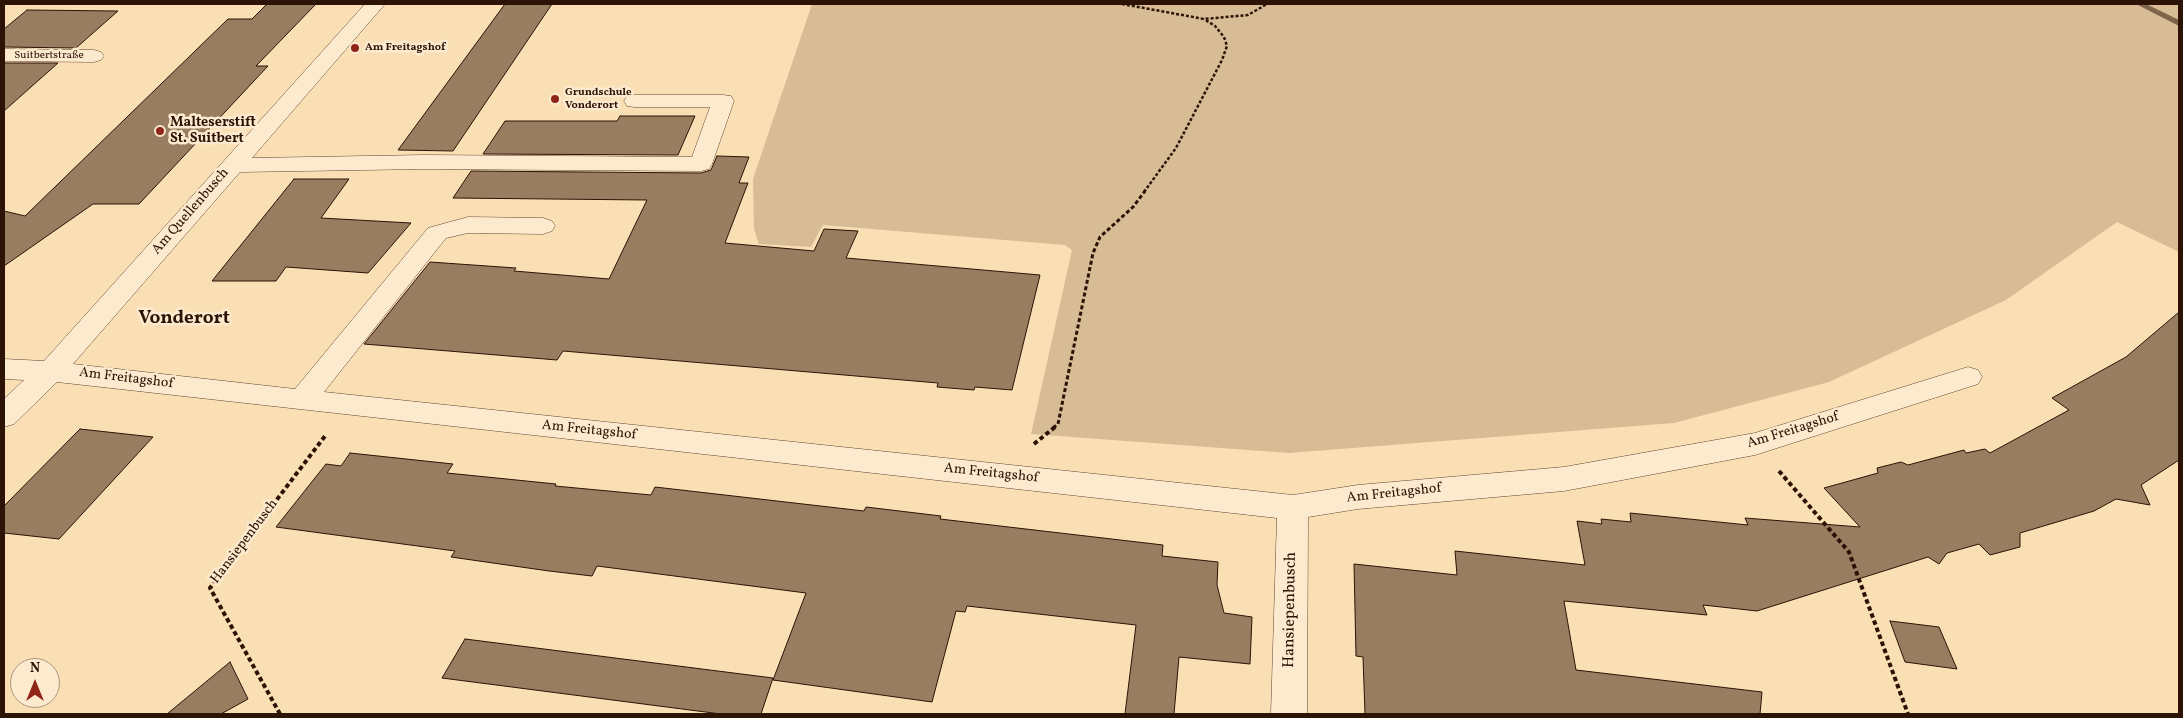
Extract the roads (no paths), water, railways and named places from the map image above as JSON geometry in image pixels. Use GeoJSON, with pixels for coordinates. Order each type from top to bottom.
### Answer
{"type":"FeatureCollection","features":[{"type":"Feature","properties":{"kind":"street","name":"Am Quellenbusch"},"geometry":{"type":"LineString","coordinates":[[4,416],[51,370],[375,4]]}},
{"type":"Feature","properties":{"kind":"street","name":"Suitbertstraße"},"geometry":{"type":"LineString","coordinates":[[4,55],[94,56]]}},
{"type":"Feature","properties":{"kind":"street"},"geometry":{"type":"LineString","coordinates":[[232,165],[424,162],[701,164],[723,101],[635,101]]}},
{"type":"Feature","properties":{"kind":"street"},"geometry":{"type":"LineString","coordinates":[[303,400],[438,233],[468,225],[543,226]]}},
{"type":"Feature","properties":{"kind":"street","name":"Am Freitagshof"},"geometry":{"type":"LineString","coordinates":[[4,369],[51,370],[348,405],[1292,507],[1358,497],[1564,479],[1755,444],[1968,377]]}},
{"type":"Feature","properties":{"kind":"street","name":"Hansiepenbusch"},"geometry":{"type":"LineString","coordinates":[[1289,714],[1292,507]]}},
{"type":"Feature","properties":{"kind":"waterway"},"geometry":{"type":"LineString","coordinates":[[2140,4],[2179,23]]}},
{"type":"Feature","properties":{"kind":"place","name":"Am Freitagshof"},"geometry":{"type":"Point","coordinates":[355,48]}},
{"type":"Feature","properties":{"kind":"place","name":"Grundschule Vonderort"},"geometry":{"type":"Point","coordinates":[555,99]}},
{"type":"Feature","properties":{"kind":"place","name":"Malteserstift St. Suitbert"},"geometry":{"type":"Point","coordinates":[160,131]}},
{"type":"Feature","properties":{"kind":"district","name":"Vonderort"},"geometry":{"type":"Point","coordinates":[184,320]}}]}
